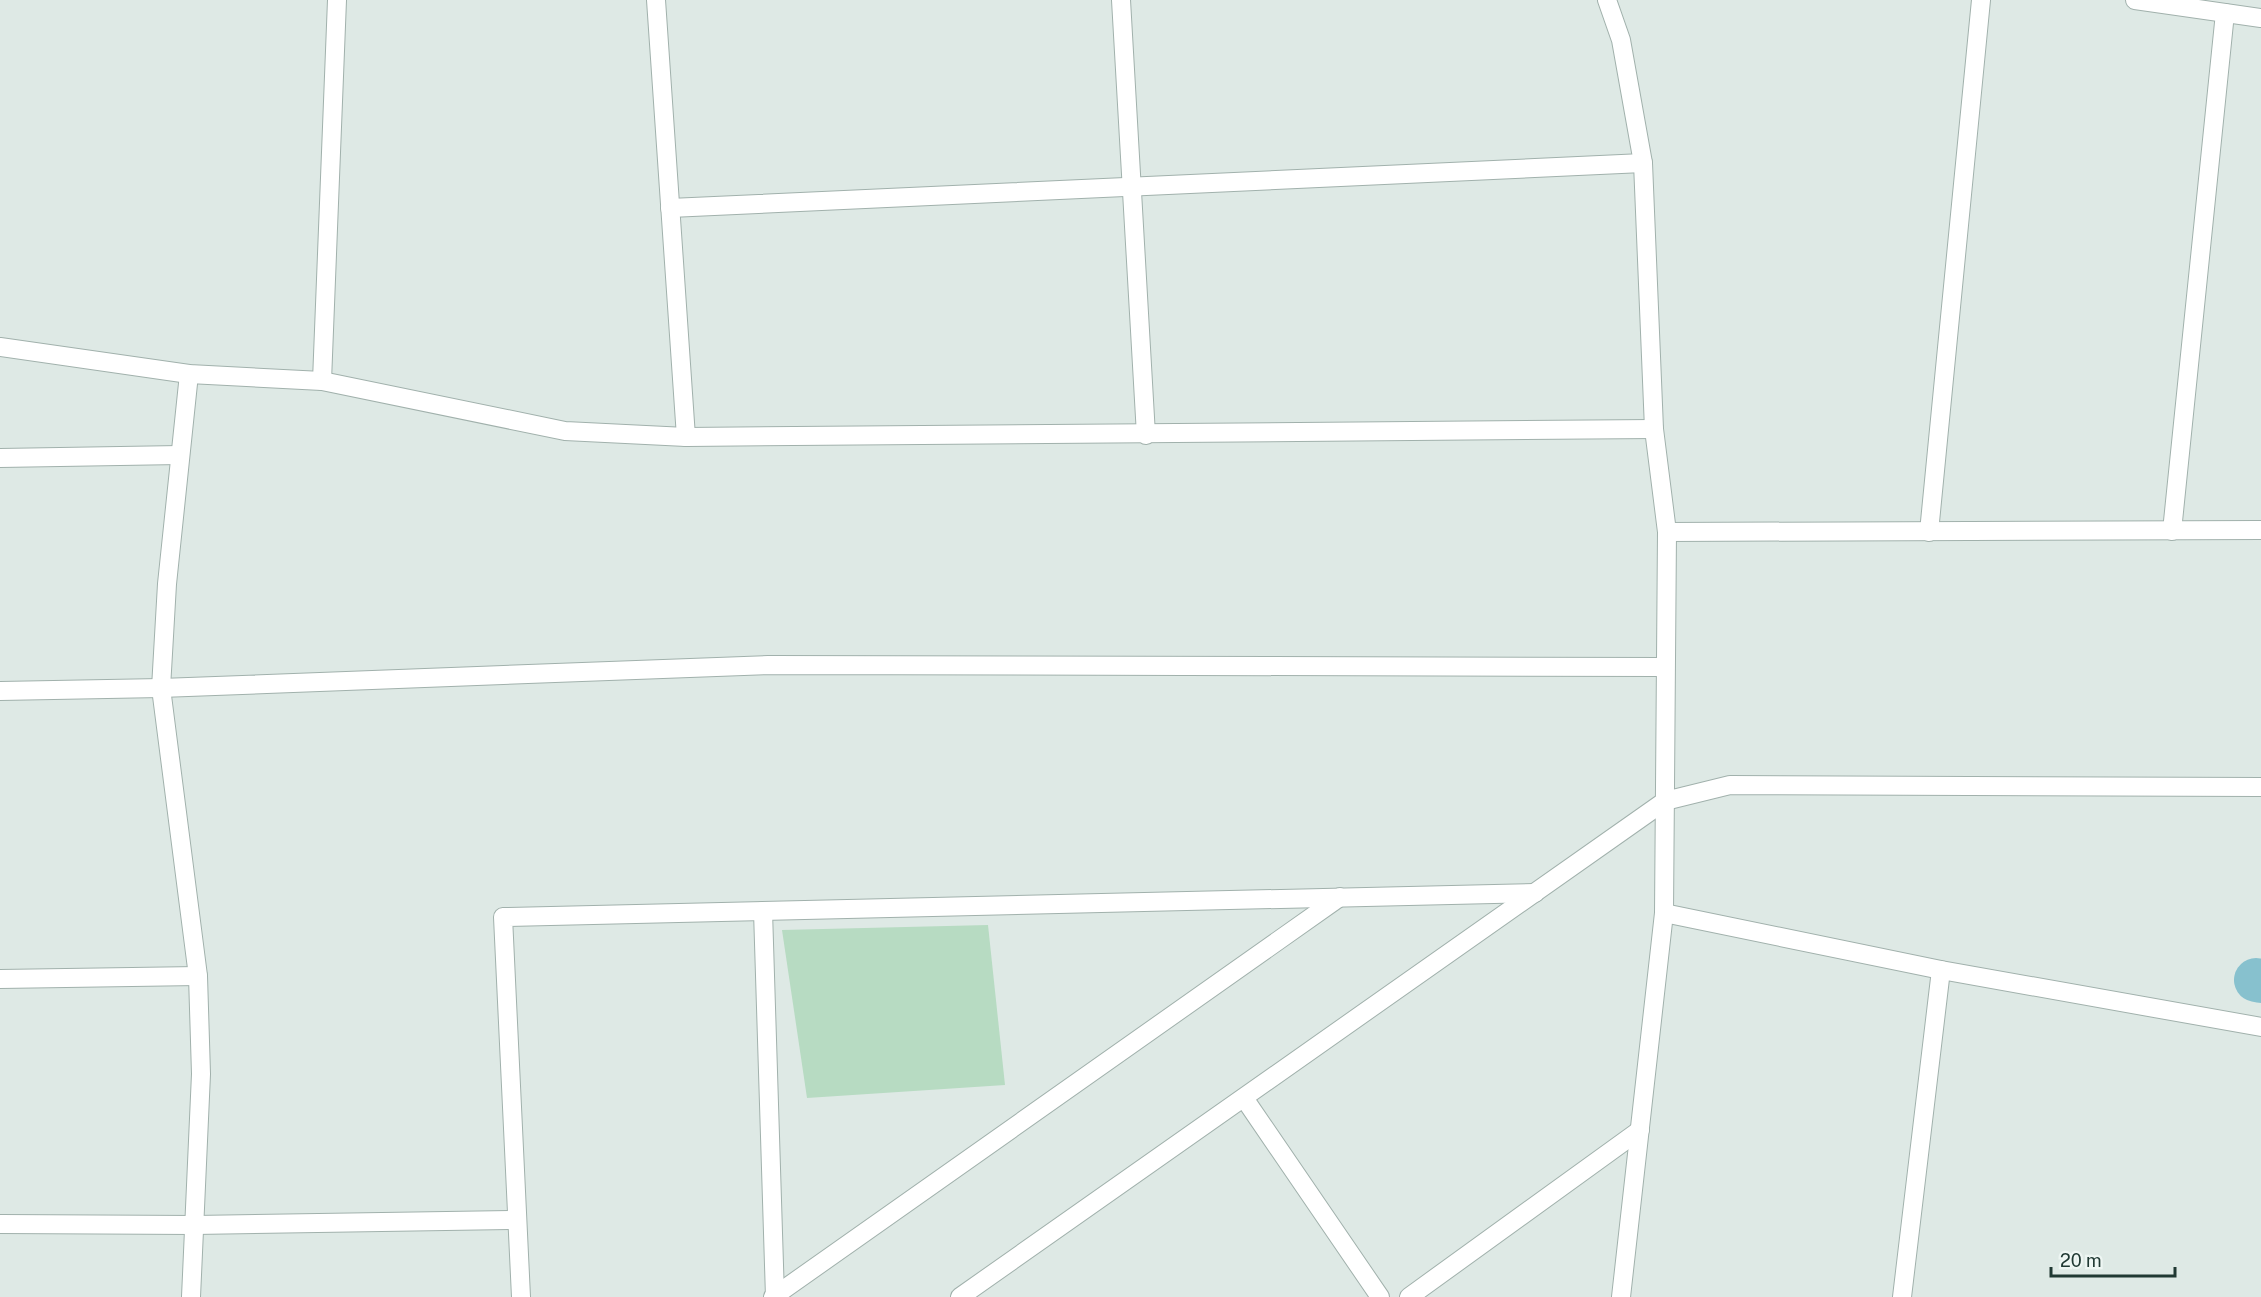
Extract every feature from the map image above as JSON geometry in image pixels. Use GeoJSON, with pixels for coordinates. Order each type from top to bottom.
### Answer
{"type":"FeatureCollection","features":[{"type":"Feature","properties":{"kind":"street"},"geometry":{"type":"LineString","coordinates":[[322,381],[337,0]]}},
{"type":"Feature","properties":{"kind":"street"},"geometry":{"type":"LineString","coordinates":[[656,0],[686,437]]}},
{"type":"Feature","properties":{"kind":"street"},"geometry":{"type":"LineString","coordinates":[[1121,0],[1146,435]]}},
{"type":"Feature","properties":{"kind":"street"},"geometry":{"type":"LineString","coordinates":[[1607,0],[1621,40],[1644,163],[1654,429],[1666,532],[1664,913],[1621,1297]]}},
{"type":"Feature","properties":{"kind":"street"},"geometry":{"type":"LineString","coordinates":[[1929,532],[1981,0]]}},
{"type":"Feature","properties":{"kind":"street"},"geometry":{"type":"LineString","coordinates":[[2135,0],[2261,18]]}},
{"type":"Feature","properties":{"kind":"street"},"geometry":{"type":"LineString","coordinates":[[2172,531],[2225,13]]}},
{"type":"Feature","properties":{"kind":"street"},"geometry":{"type":"LineString","coordinates":[[670,208],[1644,163]]}},
{"type":"Feature","properties":{"kind":"street"},"geometry":{"type":"LineString","coordinates":[[0,347],[189,374],[322,381],[565,431],[686,437],[1146,435],[1654,429]]}},
{"type":"Feature","properties":{"kind":"street"},"geometry":{"type":"LineString","coordinates":[[189,374],[167,584],[161,688],[198,976],[201,1074],[191,1297]]}},
{"type":"Feature","properties":{"kind":"street"},"geometry":{"type":"LineString","coordinates":[[0,458],[180,455]]}},
{"type":"Feature","properties":{"kind":"street"},"geometry":{"type":"LineString","coordinates":[[1666,532],[2261,530]]}},
{"type":"Feature","properties":{"kind":"street"},"geometry":{"type":"LineString","coordinates":[[0,691],[161,688],[768,665],[1664,667]]}},
{"type":"Feature","properties":{"kind":"street"},"geometry":{"type":"LineString","coordinates":[[960,1297],[1665,801],[1730,785],[2261,787]]}},
{"type":"Feature","properties":{"kind":"street"},"geometry":{"type":"LineString","coordinates":[[521,1297],[503,917],[1535,892]]}},
{"type":"Feature","properties":{"kind":"street"},"geometry":{"type":"LineString","coordinates":[[774,1296],[1341,897]]}},
{"type":"Feature","properties":{"kind":"street"},"geometry":{"type":"LineString","coordinates":[[763,911],[774,1296]]}},
{"type":"Feature","properties":{"kind":"street"},"geometry":{"type":"LineString","coordinates":[[1664,913],[1941,970],[2261,1027]]}},
{"type":"Feature","properties":{"kind":"street"},"geometry":{"type":"LineString","coordinates":[[1902,1297],[1941,970]]}},
{"type":"Feature","properties":{"kind":"street"},"geometry":{"type":"LineString","coordinates":[[0,979],[198,976]]}},
{"type":"Feature","properties":{"kind":"street"},"geometry":{"type":"LineString","coordinates":[[1244,1098],[1380,1297]]}},
{"type":"Feature","properties":{"kind":"street"},"geometry":{"type":"LineString","coordinates":[[1409,1297],[1640,1130]]}},
{"type":"Feature","properties":{"kind":"street"},"geometry":{"type":"LineString","coordinates":[[0,1224],[195,1225],[518,1220]]}},
{"type":"Feature","properties":{"kind":"green space"},"geometry":{"type":"Polygon","coordinates":[[[988,925],[1005,1085],[807,1098],[782,930],[988,925]]]}},
{"type":"Feature","properties":{"kind":"waterway"},"geometry":{"type":"LineString","coordinates":[[2256,980],[2261,981]]}}]}
